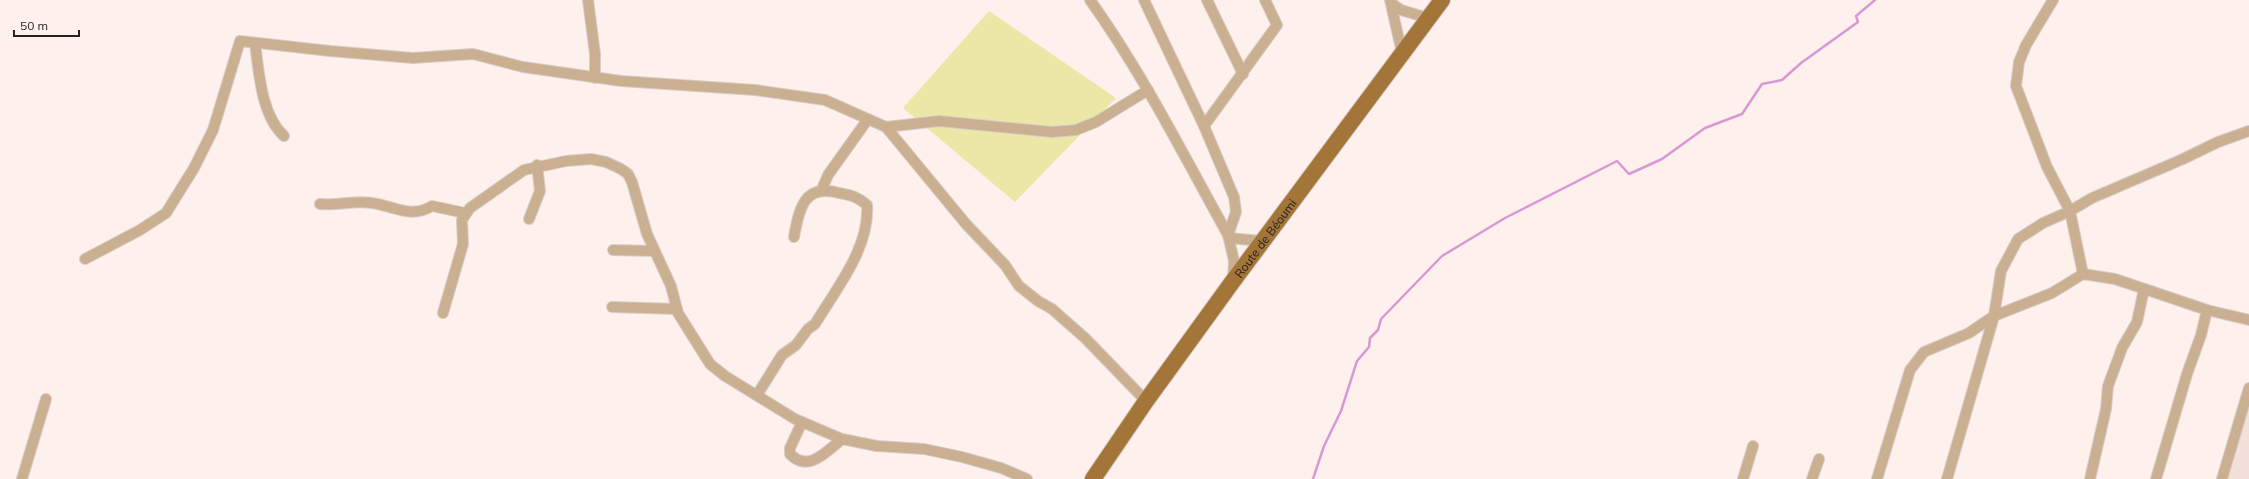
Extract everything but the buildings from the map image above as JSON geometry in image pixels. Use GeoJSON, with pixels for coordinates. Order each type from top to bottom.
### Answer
{"type":"FeatureCollection","features":[{"type":"Feature","properties":{"kind":"main road","name":"Route de Béoumi"},"geometry":{"type":"LineString","coordinates":[[1093,479],[1146,401],[1262,241],[1442,0]]}},
{"type":"Feature","properties":{"kind":"street"},"geometry":{"type":"LineString","coordinates":[[588,0],[595,54],[595,78]]}},
{"type":"Feature","properties":{"kind":"street"},"geometry":{"type":"LineString","coordinates":[[1090,0],[1115,35],[1148,90],[1228,236],[1234,261],[1233,281]]}},
{"type":"Feature","properties":{"kind":"street"},"geometry":{"type":"LineString","coordinates":[[1144,0],[1204,126],[1234,197],[1236,212],[1228,236]]}},
{"type":"Feature","properties":{"kind":"street"},"geometry":{"type":"LineString","coordinates":[[1207,0],[1243,74]]}},
{"type":"Feature","properties":{"kind":"street"},"geometry":{"type":"LineString","coordinates":[[1204,126],[1277,25],[1265,0]]}},
{"type":"Feature","properties":{"kind":"street"},"geometry":{"type":"LineString","coordinates":[[2053,0],[2026,45],[2018,62],[2016,86],[2047,167],[2070,211],[2083,274]]}},
{"type":"Feature","properties":{"kind":"street"},"geometry":{"type":"LineString","coordinates":[[1390,1],[1401,10],[1428,18]]}},
{"type":"Feature","properties":{"kind":"street"},"geometry":{"type":"LineString","coordinates":[[1390,1],[1402,53]]}},
{"type":"Feature","properties":{"kind":"street"},"geometry":{"type":"LineString","coordinates":[[85,259],[140,230],[166,213],[194,168],[214,130],[240,41],[255,44],[413,58],[473,54],[524,67],[595,78],[792,95],[825,100],[886,126],[939,121],[1052,132],[1076,130],[1096,122],[1148,90]]}},
{"type":"Feature","properties":{"kind":"street"},"geometry":{"type":"LineString","coordinates":[[255,44],[262,95],[277,129],[284,136]]}},
{"type":"Feature","properties":{"kind":"street"},"geometry":{"type":"LineString","coordinates":[[822,190],[828,175],[868,119]]}},
{"type":"Feature","properties":{"kind":"street"},"geometry":{"type":"LineString","coordinates":[[886,126],[966,224],[1005,265],[1019,286],[1038,301],[1052,309],[1085,338],[1146,401]]}},
{"type":"Feature","properties":{"kind":"street"},"geometry":{"type":"LineString","coordinates":[[1947,479],[1994,316],[2001,272],[2018,238],[2043,223],[2070,211],[2092,198],[2183,159],[2218,142],[2249,131]]}},
{"type":"Feature","properties":{"kind":"street"},"geometry":{"type":"LineString","coordinates":[[443,313],[463,244],[462,220],[465,214],[511,178],[524,170],[537,165],[591,159],[606,162],[628,174],[632,182],[638,207],[654,251],[671,286],[677,309],[710,364],[725,376],[802,422],[842,439],[877,446],[924,449],[962,457],[1001,468],[1027,479]]}},
{"type":"Feature","properties":{"kind":"street"},"geometry":{"type":"LineString","coordinates":[[529,219],[540,191],[537,165]]}},
{"type":"Feature","properties":{"kind":"street"},"geometry":{"type":"LineString","coordinates":[[757,395],[782,355],[796,345],[808,329],[815,324],[854,259],[868,219],[867,205],[859,198],[822,190],[816,191],[801,207],[794,237]]}},
{"type":"Feature","properties":{"kind":"street"},"geometry":{"type":"LineString","coordinates":[[320,204],[336,205],[372,203],[399,211],[412,212],[423,211],[432,206],[465,214]]}},
{"type":"Feature","properties":{"kind":"street"},"geometry":{"type":"LineString","coordinates":[[1228,236],[1262,241]]}},
{"type":"Feature","properties":{"kind":"street"},"geometry":{"type":"LineString","coordinates":[[613,250],[654,251]]}},
{"type":"Feature","properties":{"kind":"street"},"geometry":{"type":"LineString","coordinates":[[1877,479],[1910,370],[1924,352],[1969,333],[1994,316],[2052,293],[2083,274],[2115,279],[2206,310],[2249,320]]}},
{"type":"Feature","properties":{"kind":"street"},"geometry":{"type":"LineString","coordinates":[[2090,479],[2106,409],[2108,386],[2122,348],[2137,322],[2144,289]]}},
{"type":"Feature","properties":{"kind":"street"},"geometry":{"type":"LineString","coordinates":[[612,307],[677,309]]}},
{"type":"Feature","properties":{"kind":"street"},"geometry":{"type":"LineString","coordinates":[[2156,479],[2187,374],[2201,335],[2206,310]]}},
{"type":"Feature","properties":{"kind":"street"},"geometry":{"type":"LineString","coordinates":[[2222,479],[2249,388]]}},
{"type":"Feature","properties":{"kind":"street"},"geometry":{"type":"LineString","coordinates":[[22,479],[46,399]]}},
{"type":"Feature","properties":{"kind":"street"},"geometry":{"type":"LineString","coordinates":[[802,422],[790,448],[790,454],[800,462],[810,462],[842,439]]}},
{"type":"Feature","properties":{"kind":"street"},"geometry":{"type":"LineString","coordinates":[[1743,479],[1753,446]]}},
{"type":"Feature","properties":{"kind":"street"},"geometry":{"type":"LineString","coordinates":[[1812,479],[1819,459]]}},
{"type":"Feature","properties":{"kind":"shaded area"},"geometry":{"type":"Polygon","coordinates":[[[989,11],[1116,98],[1015,202],[903,108],[989,11]]]}},
{"type":"Feature","properties":{"kind":"shaded area"},"geometry":{"type":"Polygon","coordinates":[[[2249,407],[2249,479],[2227,479],[2249,407]]]}},
{"type":"Feature","properties":{"kind":"waterway"},"geometry":{"type":"LineString","coordinates":[[1313,479],[1324,446],[1341,411],[1357,361],[1369,347],[1370,338],[1378,330],[1381,319],[1442,256],[1505,218],[1617,161],[1629,174],[1662,159],[1705,128],[1742,114],[1762,84],[1782,80],[1801,63],[1858,22],[1856,16],[1875,0]]}}]}
